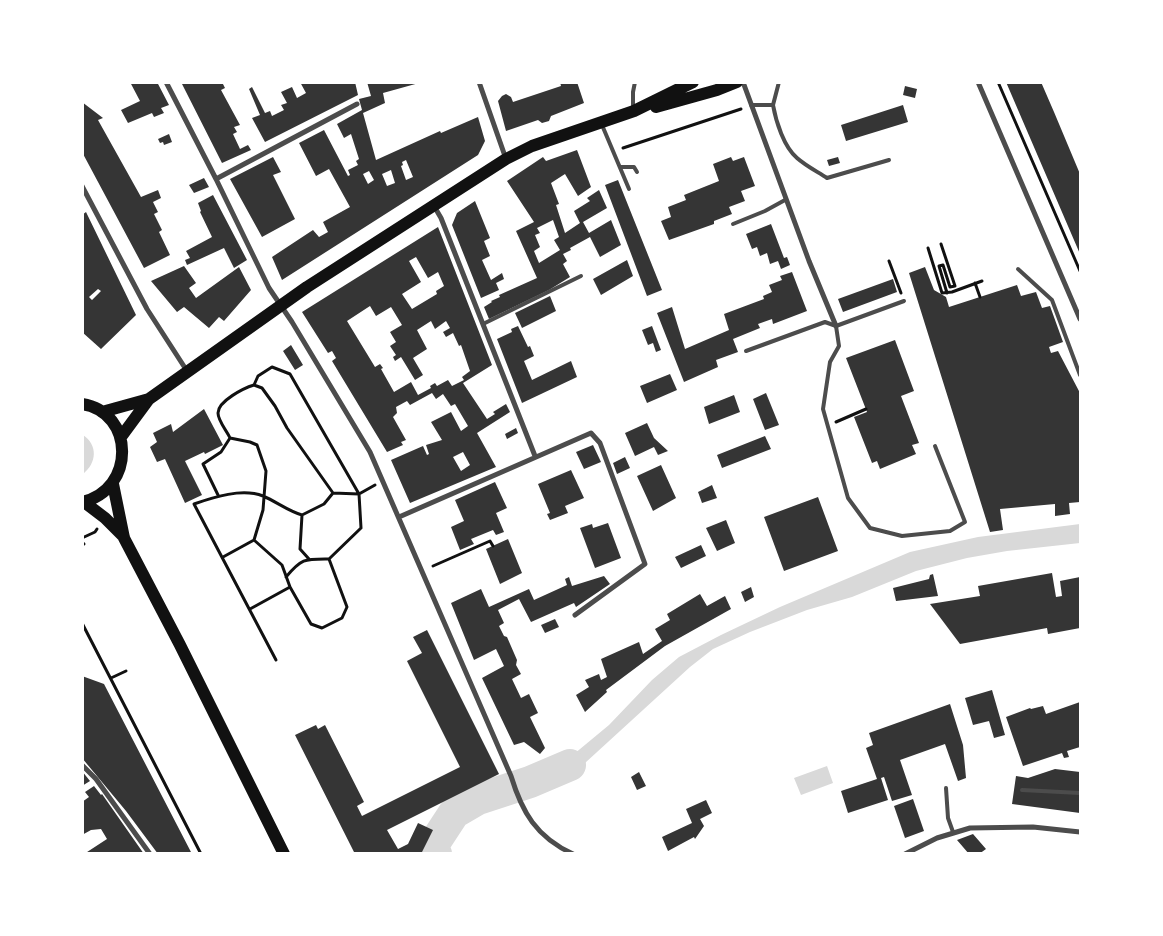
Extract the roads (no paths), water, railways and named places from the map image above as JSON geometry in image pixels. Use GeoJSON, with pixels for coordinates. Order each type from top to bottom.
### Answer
{"type":"FeatureCollection","features":[{"type":"Feature","properties":{"kind":"main road"},"geometry":{"type":"LineString","coordinates":[[634,111],[693,82]]}},
{"type":"Feature","properties":{"kind":"main road"},"geometry":{"type":"LineString","coordinates":[[102,412],[149,399],[281,305],[506,159],[532,146],[634,111],[717,90],[737,82]]}},
{"type":"Feature","properties":{"kind":"main road"},"geometry":{"type":"LineString","coordinates":[[121,437],[149,399]]}},
{"type":"Feature","properties":{"kind":"main road"},"geometry":{"type":"LineString","coordinates":[[82,404],[102,412],[114,423],[121,437],[123,453],[121,469],[113,484],[100,495],[84,502],[105,518],[124,538],[180,645],[284,854]]}},
{"type":"Feature","properties":{"kind":"main road"},"geometry":{"type":"LineString","coordinates":[[113,484],[124,538]]}},
{"type":"Feature","properties":{"kind":"street"},"geometry":{"type":"LineString","coordinates":[[166,82],[270,288],[370,452],[511,776],[518,800],[530,821],[539,830],[555,844],[573,854]]}},
{"type":"Feature","properties":{"kind":"street"},"geometry":{"type":"LineString","coordinates":[[479,82],[506,159]]}},
{"type":"Feature","properties":{"kind":"street"},"geometry":{"type":"LineString","coordinates":[[744,82],[786,200],[836,326]]}},
{"type":"Feature","properties":{"kind":"street"},"geometry":{"type":"LineString","coordinates":[[978,82],[1080,319]]}},
{"type":"Feature","properties":{"kind":"street"},"geometry":{"type":"LineString","coordinates":[[216,179],[357,104]]}},
{"type":"Feature","properties":{"kind":"street"},"geometry":{"type":"LineString","coordinates":[[82,186],[147,309],[188,371]]}},
{"type":"Feature","properties":{"kind":"street"},"geometry":{"type":"LineString","coordinates":[[434,205],[441,218],[536,456]]}},
{"type":"Feature","properties":{"kind":"street"},"geometry":{"type":"LineString","coordinates":[[399,516],[591,433],[600,443],[645,564],[575,615]]}},
{"type":"Feature","properties":{"kind":"street"},"geometry":{"type":"LineString","coordinates":[[82,765],[96,779],[150,854]]}},
{"type":"Feature","properties":{"kind":"street"},"geometry":{"type":"LineString","coordinates":[[904,854],[952,832],[970,828],[1033,827],[1080,832]]}},
{"type":"Feature","properties":{"kind":"lane"},"geometry":{"type":"LineString","coordinates":[[634,111],[632,97],[635,82]]}},
{"type":"Feature","properties":{"kind":"lane"},"geometry":{"type":"LineString","coordinates":[[779,82],[773,105],[785,141],[796,158],[827,178],[888,160]]}},
{"type":"Feature","properties":{"kind":"lane"},"geometry":{"type":"LineString","coordinates":[[751,105],[773,105]]}},
{"type":"Feature","properties":{"kind":"lane"},"geometry":{"type":"LineString","coordinates":[[601,122],[628,189]]}},
{"type":"Feature","properties":{"kind":"lane"},"geometry":{"type":"LineString","coordinates":[[621,168],[634,168],[637,172]]}},
{"type":"Feature","properties":{"kind":"lane"},"geometry":{"type":"LineString","coordinates":[[733,224],[765,212],[786,200]]}},
{"type":"Feature","properties":{"kind":"lane"},"geometry":{"type":"LineString","coordinates":[[1018,269],[1052,300],[1080,375]]}},
{"type":"Feature","properties":{"kind":"lane"},"geometry":{"type":"LineString","coordinates":[[483,324],[581,276]]}},
{"type":"Feature","properties":{"kind":"lane"},"geometry":{"type":"LineString","coordinates":[[746,351],[825,322],[836,326],[904,301]]}},
{"type":"Feature","properties":{"kind":"lane"},"geometry":{"type":"LineString","coordinates":[[836,326],[838,346],[830,362],[823,409],[848,498],[870,528],[902,536],[950,531],[965,522],[935,446]]}},
{"type":"Feature","properties":{"kind":"lane"},"geometry":{"type":"LineString","coordinates":[[946,788],[948,818],[952,832]]}},
{"type":"Feature","properties":{"kind":"lane"},"geometry":{"type":"LineString","coordinates":[[1022,790],[1080,793]]}},
{"type":"Feature","properties":{"kind":"waterway"},"geometry":{"type":"LineString","coordinates":[[436,854],[433,848],[435,842],[454,813],[478,799],[530,782],[570,765]]}}]}
